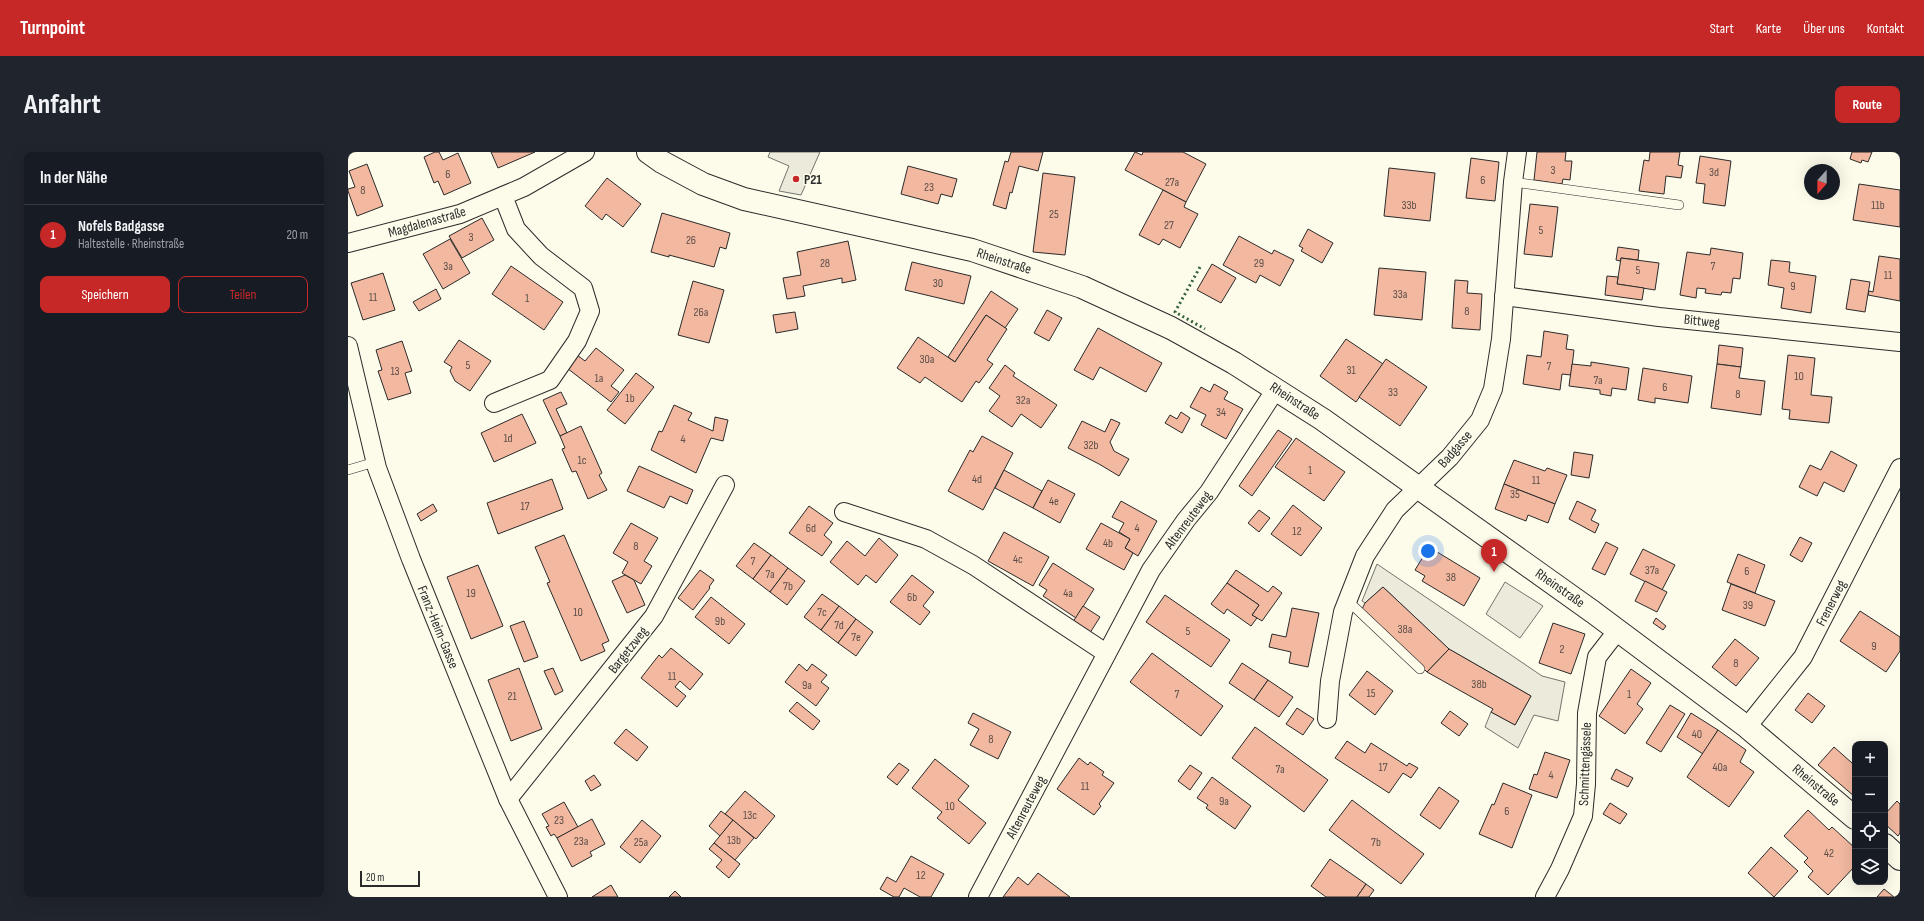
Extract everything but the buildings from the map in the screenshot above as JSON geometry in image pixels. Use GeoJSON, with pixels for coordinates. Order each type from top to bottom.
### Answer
{"type":"FeatureCollection","features":[{"type":"Feature","properties":{"kind":"main road","name":"Rheinstraße"},"geometry":{"type":"LineString","coordinates":[[648,152],[662,162],[703,184],[744,199],[972,250],[1082,287],[1171,328],[1234,363],[1322,419],[1618,630],[1747,727],[1852,815]]}},
{"type":"Feature","properties":{"kind":"main road"},"geometry":{"type":"LineString","coordinates":[[1888,848],[1900,859]]}},
{"type":"Feature","properties":{"kind":"street","name":"Magdalenastraße"},"geometry":{"type":"LineString","coordinates":[[348,243],[460,214],[524,187],[585,152]]}},
{"type":"Feature","properties":{"kind":"street","name":"Badgasse"},"geometry":{"type":"LineString","coordinates":[[1327,719],[1330,681],[1343,612],[1365,556],[1395,510],[1450,457],[1480,420],[1493,386],[1501,339],[1513,182],[1517,152]]}},
{"type":"Feature","properties":{"kind":"street"},"geometry":{"type":"LineString","coordinates":[[494,403],[550,380],[577,341],[590,311],[583,288],[540,256],[516,229],[503,196]]}},
{"type":"Feature","properties":{"kind":"street","name":"Bittweg"},"geometry":{"type":"LineString","coordinates":[[1504,296],[1659,317],[1900,342]]}},
{"type":"Feature","properties":{"kind":"street","name":"Franz-Heim-Gasse"},"geometry":{"type":"LineString","coordinates":[[348,346],[375,462],[411,559],[508,799],[558,897]]}},
{"type":"Feature","properties":{"kind":"street","name":"Altenreuteweg"},"geometry":{"type":"LineString","coordinates":[[978,897],[1151,570],[1186,520],[1209,492],[1276,389]]}},
{"type":"Feature","properties":{"kind":"street","name":"Frenerweg"},"geometry":{"type":"LineString","coordinates":[[1747,727],[1802,657],[1900,468]]}},
{"type":"Feature","properties":{"kind":"street","name":"Bargetzweg"},"geometry":{"type":"LineString","coordinates":[[508,799],[654,616],[725,485]]}},
{"type":"Feature","properties":{"kind":"street"},"geometry":{"type":"LineString","coordinates":[[844,512],[926,539],[973,565],[1106,653]]}},
{"type":"Feature","properties":{"kind":"street","name":"Schmittengässele"},"geometry":{"type":"LineString","coordinates":[[1545,897],[1560,869],[1583,816],[1586,784],[1587,712],[1597,657],[1618,630]]}},
{"type":"Feature","properties":{"kind":"lane"},"geometry":{"type":"LineString","coordinates":[[1513,182],[1679,205]]}},
{"type":"Feature","properties":{"kind":"lane"},"geometry":{"type":"LineString","coordinates":[[348,470],[375,462]]}},
{"type":"Feature","properties":{"kind":"lane"},"geometry":{"type":"LineString","coordinates":[[1347,600],[1420,669]]}},
{"type":"Feature","properties":{"kind":"shaded area","name":"P21"},"geometry":{"type":"Polygon","coordinates":[[[770,152],[820,152],[801,195],[779,191],[789,166],[768,157],[770,152]]]}},
{"type":"Feature","properties":{"kind":"shaded area"},"geometry":{"type":"Polygon","coordinates":[[[1377,564],[1542,676],[1565,682],[1558,721],[1534,715],[1518,748],[1485,727],[1491,712],[1515,725],[1531,696],[1449,649],[1383,587],[1365,603],[1362,601],[1377,564]]]}},
{"type":"Feature","properties":{"kind":"shaded area"},"geometry":{"type":"Polygon","coordinates":[[[1505,582],[1543,606],[1520,638],[1486,614],[1505,582]]]}},
{"type":"Feature","properties":{"kind":"hedge"},"geometry":{"type":"LineString","coordinates":[[1200,267],[1175,312],[1205,329]]}},
{"type":"Feature","properties":{"kind":"place","name":"P21"},"geometry":{"type":"Point","coordinates":[796,179]}},
{"type":"Feature","properties":{"kind":"place","name":"Nofels Badgasse"},"geometry":{"type":"Point","coordinates":[1494,572]}}]}
